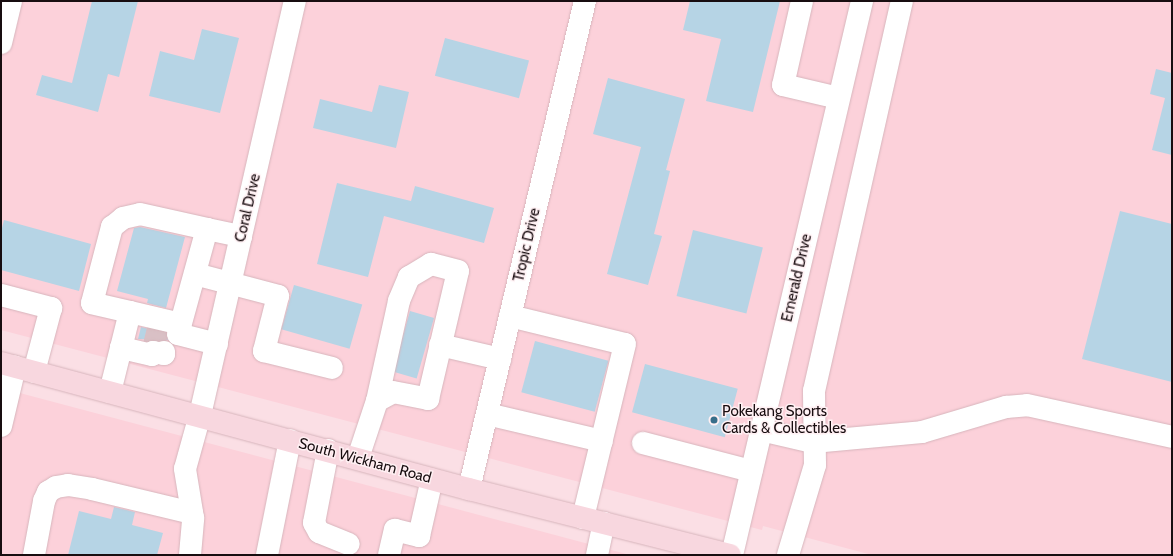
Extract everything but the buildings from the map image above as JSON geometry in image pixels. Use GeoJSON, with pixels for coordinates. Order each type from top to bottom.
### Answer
{"type":"FeatureCollection","features":[{"type":"Feature","properties":{"kind":"main road","name":"South Wickham Road"},"geometry":{"type":"LineString","coordinates":[[17,367],[469,489],[731,555]]}},
{"type":"Feature","properties":{"kind":"street"},"geometry":{"type":"LineString","coordinates":[[1,43],[11,1]]}},
{"type":"Feature","properties":{"kind":"street","name":"Coral Drive"},"geometry":{"type":"LineString","coordinates":[[190,555],[194,531],[185,469],[200,416],[217,344],[295,1]]}},
{"type":"Feature","properties":{"kind":"street","name":"Tropic Drive"},"geometry":{"type":"LineString","coordinates":[[469,489],[585,1]]}},
{"type":"Feature","properties":{"kind":"street"},"geometry":{"type":"LineString","coordinates":[[802,1],[783,85],[839,98]]}},
{"type":"Feature","properties":{"kind":"street","name":"Emerald Drive"},"geometry":{"type":"LineString","coordinates":[[731,555],[862,1]]}},
{"type":"Feature","properties":{"kind":"street"},"geometry":{"type":"LineString","coordinates":[[788,555],[815,465],[813,442],[814,391],[902,1]]}},
{"type":"Feature","properties":{"kind":"street"},"geometry":{"type":"LineString","coordinates":[[217,344],[178,334],[153,335],[92,303],[112,227],[123,218],[140,214],[241,236]]}},
{"type":"Feature","properties":{"kind":"street"},"geometry":{"type":"LineString","coordinates":[[110,392],[153,335],[195,274],[207,229]]}},
{"type":"Feature","properties":{"kind":"street"},"geometry":{"type":"LineString","coordinates":[[358,458],[377,401],[399,301],[409,277],[431,264],[458,271],[428,399],[393,392],[377,401]]}},
{"type":"Feature","properties":{"kind":"street"},"geometry":{"type":"LineString","coordinates":[[195,274],[278,296],[264,351],[332,368]]}},
{"type":"Feature","properties":{"kind":"street"},"geometry":{"type":"LineString","coordinates":[[1,295],[51,308],[17,367],[1,426]]}},
{"type":"Feature","properties":{"kind":"street"},"geometry":{"type":"LineString","coordinates":[[510,316],[625,344],[583,518]]}},
{"type":"Feature","properties":{"kind":"street"},"geometry":{"type":"LineString","coordinates":[[440,345],[500,359]]}},
{"type":"Feature","properties":{"kind":"street"},"geometry":{"type":"LineString","coordinates":[[761,430],[813,442],[922,432],[1006,407],[1028,405],[1172,437]]}},
{"type":"Feature","properties":{"kind":"street"},"geometry":{"type":"LineString","coordinates":[[487,414],[602,441]]}},
{"type":"Feature","properties":{"kind":"street"},"geometry":{"type":"LineString","coordinates":[[267,555],[290,440]]}},
{"type":"Feature","properties":{"kind":"street"},"geometry":{"type":"LineString","coordinates":[[644,443],[751,471]]}},
{"type":"Feature","properties":{"kind":"street"},"geometry":{"type":"LineString","coordinates":[[328,450],[314,523],[319,532],[349,544]]}},
{"type":"Feature","properties":{"kind":"street"},"geometry":{"type":"LineString","coordinates":[[389,555],[395,530],[420,536],[432,479]]}},
{"type":"Feature","properties":{"kind":"street"},"geometry":{"type":"LineString","coordinates":[[34,555],[44,501],[48,492],[56,487],[68,484],[92,488],[192,513]]}},
{"type":"Feature","properties":{"kind":"street"},"geometry":{"type":"LineString","coordinates":[[597,555],[604,523]]}},
{"type":"Feature","properties":{"kind":"shaded area"},"geometry":{"type":"Polygon","coordinates":[[[1,1],[1172,1],[1172,555],[872,555],[763,526],[762,530],[1,330],[1,1]]]}},
{"type":"Feature","properties":{"kind":"shaded area"},"geometry":{"type":"Polygon","coordinates":[[[1,388],[630,555],[1,555],[1,388]]]}},
{"type":"Feature","properties":{"kind":"tunnel"},"geometry":{"type":"LineString","coordinates":[[153,349],[158,329]]}},
{"type":"Feature","properties":{"kind":"place","name":"Pokekang Sports Cards & Collectibles"},"geometry":{"type":"Point","coordinates":[714,420]}}]}
